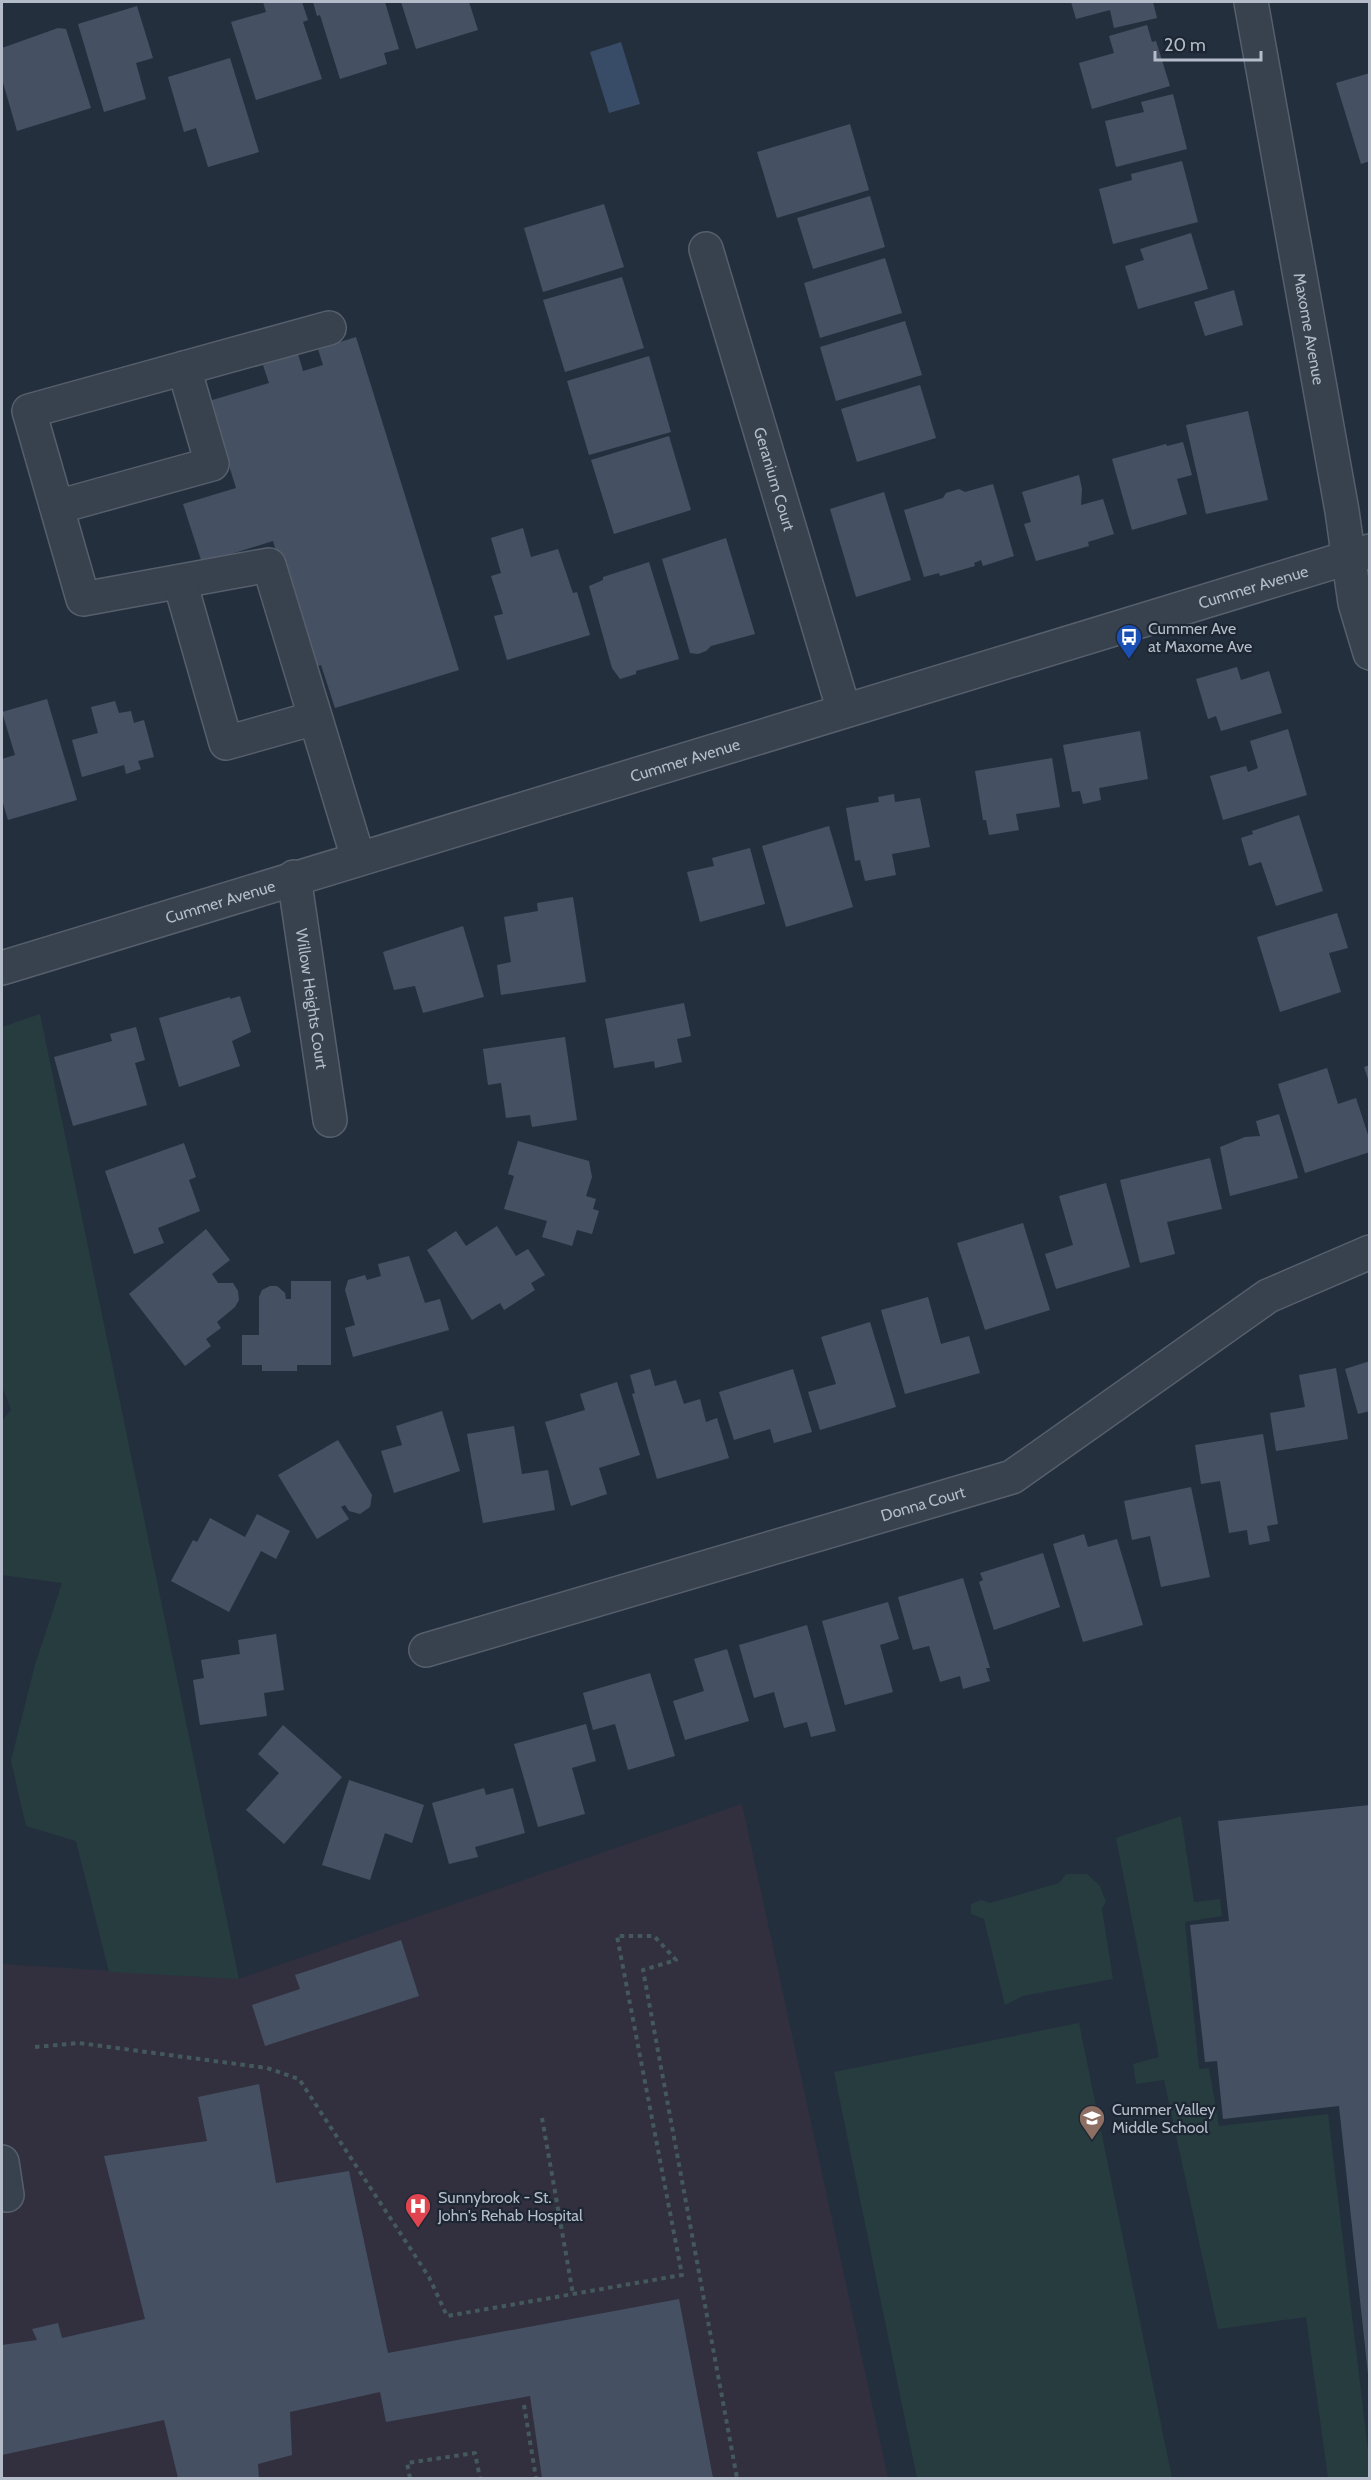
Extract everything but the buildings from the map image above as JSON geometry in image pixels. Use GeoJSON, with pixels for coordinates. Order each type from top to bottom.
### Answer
{"type":"FeatureCollection","features":[{"type":"Feature","properties":{"kind":"street","name":"Maxome Avenue"},"geometry":{"type":"LineString","coordinates":[[1251,2],[1359,554],[1355,603],[1370,653]]}},
{"type":"Feature","properties":{"kind":"street","name":"Geranium Court"},"geometry":{"type":"LineString","coordinates":[[706,249],[844,711]]}},
{"type":"Feature","properties":{"kind":"street"},"geometry":{"type":"LineString","coordinates":[[329,328],[29,411],[83,599],[269,565],[358,858]]}},
{"type":"Feature","properties":{"kind":"street"},"geometry":{"type":"LineString","coordinates":[[57,507],[212,464],[184,368]]}},
{"type":"Feature","properties":{"kind":"street","name":"Cummer Avenue"},"geometry":{"type":"LineString","coordinates":[[2,968],[294,877],[1359,554]]}},
{"type":"Feature","properties":{"kind":"street"},"geometry":{"type":"LineString","coordinates":[[180,582],[226,743],[315,718]]}},
{"type":"Feature","properties":{"kind":"street","name":"Willow Heights Court"},"geometry":{"type":"LineString","coordinates":[[294,877],[330,1120]]}},
{"type":"Feature","properties":{"kind":"street","name":"Donna Court"},"geometry":{"type":"LineString","coordinates":[[426,1650],[1012,1477],[1268,1296],[1370,1252]]}},
{"type":"Feature","properties":{"kind":"street"},"geometry":{"type":"LineString","coordinates":[[2,2162],[7,2195]]}},
{"type":"Feature","properties":{"kind":"path"},"geometry":{"type":"LineString","coordinates":[[35,2047],[79,2043],[267,2068],[299,2079],[429,2277],[447,2316],[682,2275],[617,1936],[654,1936],[676,1960],[643,1970],[737,2478]]}},
{"type":"Feature","properties":{"kind":"path"},"geometry":{"type":"LineString","coordinates":[[542,2118],[573,2294]]}},
{"type":"Feature","properties":{"kind":"path"},"geometry":{"type":"LineString","coordinates":[[524,2405],[536,2478]]}},
{"type":"Feature","properties":{"kind":"path"},"geometry":{"type":"LineString","coordinates":[[410,2478],[407,2463],[475,2453],[480,2478]]}},
{"type":"Feature","properties":{"kind":"shaded area","name":"Sunnybrook - St. John's Rehab Hospital"},"geometry":{"type":"Polygon","coordinates":[[[742,1804],[888,2478],[2,2478],[2,1964],[239,1979],[742,1804]]]}},
{"type":"Feature","properties":{"kind":"green space"},"geometry":{"type":"Polygon","coordinates":[[[40,1014],[239,1979],[109,1972],[76,1841],[26,1826],[11,1761],[35,1665],[62,1583],[2,1575],[2,1421],[11,1410],[2,1386],[2,1027],[40,1014]]]}},
{"type":"Feature","properties":{"kind":"green space"},"geometry":{"type":"Polygon","coordinates":[[[1181,1816],[1194,1902],[1220,1899],[1222,1916],[1185,1922],[1199,2069],[1209,2068],[1219,2126],[1328,2114],[1369,2459],[1369,2478],[1328,2478],[1306,2317],[1218,2329],[1164,2080],[1136,2084],[1133,2064],[1159,2057],[1116,1838],[1181,1816]]]}},
{"type":"Feature","properties":{"kind":"green space"},"geometry":{"type":"Polygon","coordinates":[[[1066,1874],[1087,1874],[1100,1886],[1106,1902],[1102,1909],[1113,1979],[1023,1996],[1005,2005],[984,1919],[971,1914],[971,1904],[981,1900],[990,1903],[1059,1883],[1066,1874]]]}},
{"type":"Feature","properties":{"kind":"green space"},"geometry":{"type":"Polygon","coordinates":[[[1079,2023],[1172,2478],[917,2478],[834,2072],[1079,2023]]]}},
{"type":"Feature","properties":{"kind":"water"},"geometry":{"type":"Polygon","coordinates":[[[621,42],[640,104],[609,113],[590,52],[621,42]]]}},
{"type":"Feature","properties":{"kind":"place","name":"Cummer Ave at Maxome Ave"},"geometry":{"type":"Point","coordinates":[1129,660]}},
{"type":"Feature","properties":{"kind":"place","name":"Cummer Valley Middle School"},"geometry":{"type":"Point","coordinates":[1092,2141]}},
{"type":"Feature","properties":{"kind":"place","name":"Sunnybrook - St. John's Rehab Hospital"},"geometry":{"type":"Point","coordinates":[418,2229]}}]}
